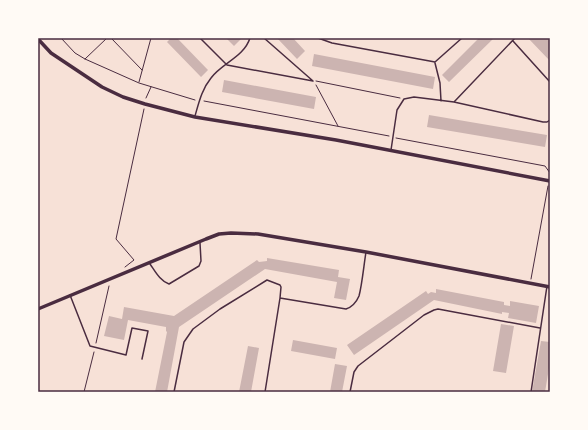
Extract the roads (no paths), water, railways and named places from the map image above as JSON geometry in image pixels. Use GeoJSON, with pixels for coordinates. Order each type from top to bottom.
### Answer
{"type":"FeatureCollection","features":[{"type":"Feature","properties":{"kind":"street"},"geometry":{"type":"LineString","coordinates":[[38,38],[51,53],[102,87],[123,97],[145,104],[194,117],[299,134],[549,181]]}},
{"type":"Feature","properties":{"kind":"street"},"geometry":{"type":"LineString","coordinates":[[38,309],[200,241],[219,234],[231,233],[258,234],[366,252],[548,286]]}},
{"type":"Feature","properties":{"kind":"lane"},"geometry":{"type":"LineString","coordinates":[[200,38],[226,65],[313,81],[264,38]]}},
{"type":"Feature","properties":{"kind":"lane"},"geometry":{"type":"LineString","coordinates":[[194,117],[203,90],[211,77],[244,49],[250,38]]}},
{"type":"Feature","properties":{"kind":"lane"},"geometry":{"type":"LineString","coordinates":[[318,38],[332,43],[435,62]]}},
{"type":"Feature","properties":{"kind":"lane"},"geometry":{"type":"LineString","coordinates":[[435,62],[462,38]]}},
{"type":"Feature","properties":{"kind":"lane"},"geometry":{"type":"LineString","coordinates":[[454,102],[515,38]]}},
{"type":"Feature","properties":{"kind":"lane"},"geometry":{"type":"LineString","coordinates":[[513,41],[550,82]]}},
{"type":"Feature","properties":{"kind":"lane"},"geometry":{"type":"LineString","coordinates":[[435,62],[440,83],[441,101]]}},
{"type":"Feature","properties":{"kind":"lane"},"geometry":{"type":"LineString","coordinates":[[391,151],[397,110],[404,99],[414,97],[454,102],[543,122],[550,120]]}},
{"type":"Feature","properties":{"kind":"lane"},"geometry":{"type":"LineString","coordinates":[[149,262],[161,279],[165,283],[169,284],[199,266],[201,261],[200,241]]}},
{"type":"Feature","properties":{"kind":"lane"},"geometry":{"type":"LineString","coordinates":[[280,298],[346,309],[350,308],[359,296],[366,252]]}},
{"type":"Feature","properties":{"kind":"lane"},"geometry":{"type":"LineString","coordinates":[[174,392],[184,342],[193,328],[220,308],[264,280],[269,280],[280,284],[281,287],[265,392]]}},
{"type":"Feature","properties":{"kind":"lane"},"geometry":{"type":"LineString","coordinates":[[531,392],[540,328],[548,286]]}},
{"type":"Feature","properties":{"kind":"lane"},"geometry":{"type":"LineString","coordinates":[[70,295],[90,346],[126,355],[132,328],[148,331],[142,359]]}},
{"type":"Feature","properties":{"kind":"lane"},"geometry":{"type":"LineString","coordinates":[[350,392],[354,372],[358,366],[424,315],[434,310],[540,328]]}}]}
